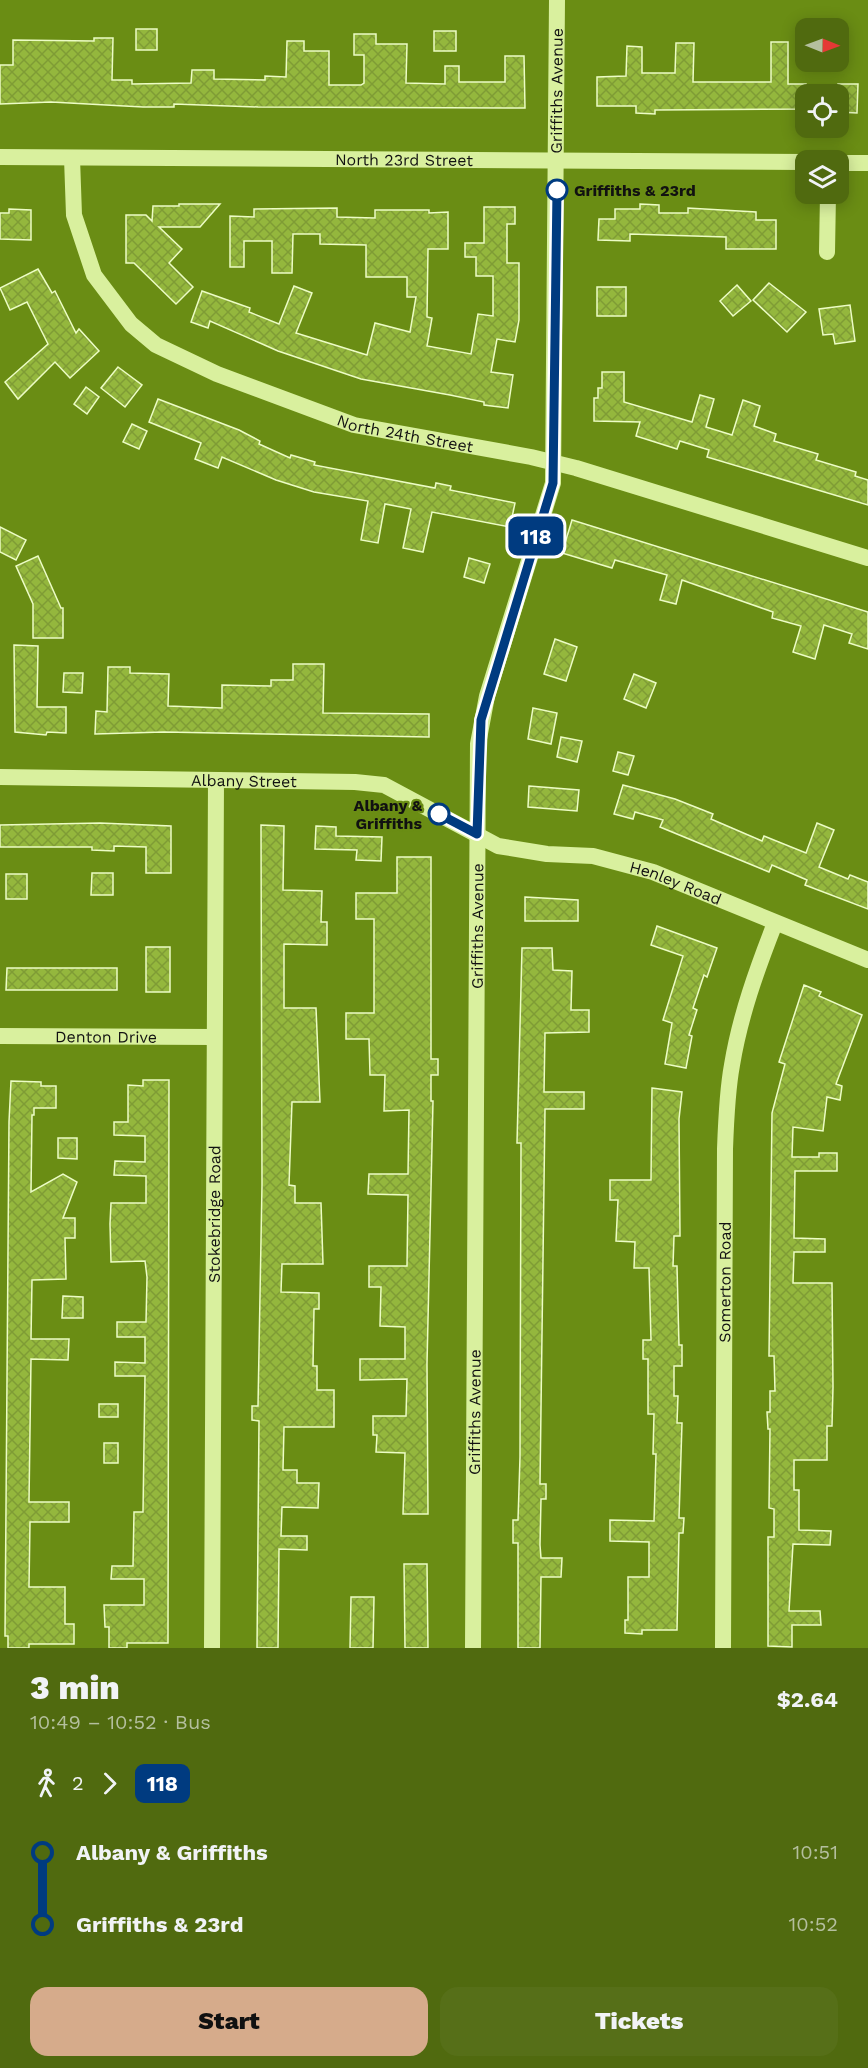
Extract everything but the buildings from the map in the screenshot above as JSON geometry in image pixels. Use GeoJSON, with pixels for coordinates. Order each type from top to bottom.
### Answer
{"type":"FeatureCollection","features":[{"type":"Feature","properties":{"kind":"street","name":"Griffiths Avenue"},"geometry":{"type":"LineString","coordinates":[[473,1648],[477,834],[481,720],[553,483],[557,0]]}},
{"type":"Feature","properties":{"kind":"street","name":"North 23rd Street"},"geometry":{"type":"LineString","coordinates":[[0,157],[795,162]]}},
{"type":"Feature","properties":{"kind":"street","name":"North 24th Street"},"geometry":{"type":"LineString","coordinates":[[72,158],[74,215],[94,275],[131,324],[156,345],[217,374],[354,425],[554,463],[868,558]]}},
{"type":"Feature","properties":{"kind":"street"},"geometry":{"type":"LineString","coordinates":[[849,163],[868,163]]}},
{"type":"Feature","properties":{"kind":"street"},"geometry":{"type":"LineString","coordinates":[[827,252],[828,204]]}},
{"type":"Feature","properties":{"kind":"street","name":"Albany Street"},"geometry":{"type":"LineString","coordinates":[[0,777],[355,782],[384,785],[477,834]]}},
{"type":"Feature","properties":{"kind":"street","name":"Stokebridge Road"},"geometry":{"type":"LineString","coordinates":[[212,1648],[216,780]]}},
{"type":"Feature","properties":{"kind":"street","name":"Henley Road"},"geometry":{"type":"LineString","coordinates":[[477,834],[506,848],[621,862],[653,872],[868,960]]}},
{"type":"Feature","properties":{"kind":"street","name":"Somerton Road"},"geometry":{"type":"LineString","coordinates":[[723,1648],[725,1149],[728,1105],[732,1065],[750,989],[775,923]]}},
{"type":"Feature","properties":{"kind":"street","name":"Denton Drive"},"geometry":{"type":"LineString","coordinates":[[0,1035],[214,1037]]}},
{"type":"Feature","properties":{"kind":"bus line","name":"118"},"geometry":{"type":"LineString","coordinates":[[439,814],[477,834],[478,744],[481,720],[553,483],[557,190]]}},
{"type":"Feature","properties":{"kind":"place","name":"Griffiths & 23rd"},"geometry":{"type":"Point","coordinates":[557,190]}},
{"type":"Feature","properties":{"kind":"place","name":"Albany & Griffiths"},"geometry":{"type":"Point","coordinates":[439,814]}}]}
